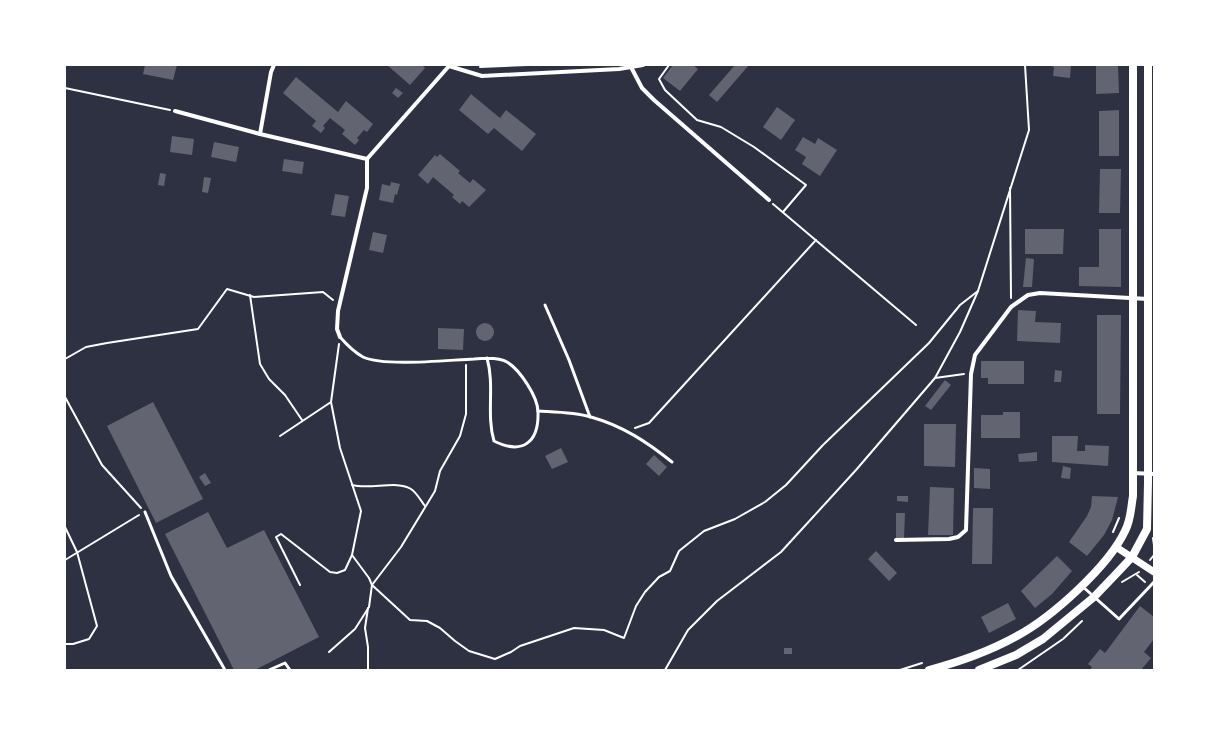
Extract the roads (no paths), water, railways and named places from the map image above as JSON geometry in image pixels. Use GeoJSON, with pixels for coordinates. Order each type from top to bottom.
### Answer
{"type":"FeatureCollection","features":[{"type":"Feature","properties":{"kind":"main road"},"geometry":{"type":"LineString","coordinates":[[929,670],[976,655],[1018,636],[1034,625],[1082,586],[1116,547],[1126,530],[1130,516],[1133,473],[1133,65]]}},
{"type":"Feature","properties":{"kind":"main road"},"geometry":{"type":"LineString","coordinates":[[979,670],[1016,655],[1043,639],[1094,597],[1132,557],[1147,529],[1151,474],[1148,299],[1148,65]]}},
{"type":"Feature","properties":{"kind":"street"},"geometry":{"type":"LineString","coordinates":[[260,134],[271,72],[274,65]]}},
{"type":"Feature","properties":{"kind":"street"},"geometry":{"type":"LineString","coordinates":[[340,337],[337,329],[339,305],[367,188],[367,159],[448,66],[482,76],[643,65]]}},
{"type":"Feature","properties":{"kind":"street"},"geometry":{"type":"LineString","coordinates":[[631,67],[642,88],[654,100],[769,200]]}},
{"type":"Feature","properties":{"kind":"street"},"geometry":{"type":"LineString","coordinates":[[175,111],[260,134],[367,159]]}},
{"type":"Feature","properties":{"kind":"street"},"geometry":{"type":"LineString","coordinates":[[896,540],[949,539],[958,537],[966,530],[971,374],[975,355],[1011,307],[1028,295],[1040,293],[1148,299]]}},
{"type":"Feature","properties":{"kind":"street"},"geometry":{"type":"LineString","coordinates":[[1133,473],[1151,474]]}},
{"type":"Feature","properties":{"kind":"street"},"geometry":{"type":"LineString","coordinates":[[1116,547],[1154,572]]}},
{"type":"Feature","properties":{"kind":"lane"},"geometry":{"type":"LineString","coordinates":[[546,305],[569,360],[590,417]]}},
{"type":"Feature","properties":{"kind":"lane"},"geometry":{"type":"LineString","coordinates":[[340,337],[353,351],[364,358],[385,362],[487,358],[506,361],[520,371],[538,410],[536,427],[531,440],[521,447],[507,448],[494,442],[490,428],[492,375],[487,358]]}},
{"type":"Feature","properties":{"kind":"lane"},"geometry":{"type":"LineString","coordinates":[[538,410],[590,417],[626,431],[645,441],[672,462]]}},
{"type":"Feature","properties":{"kind":"lane"},"geometry":{"type":"LineString","coordinates":[[145,512],[171,576],[225,670]]}},
{"type":"Feature","properties":{"kind":"lane"},"geometry":{"type":"LineString","coordinates":[[1082,586],[1120,618],[1154,582]]}},
{"type":"Feature","properties":{"kind":"lane"},"geometry":{"type":"LineString","coordinates":[[269,670],[285,663],[290,670]]}}]}
